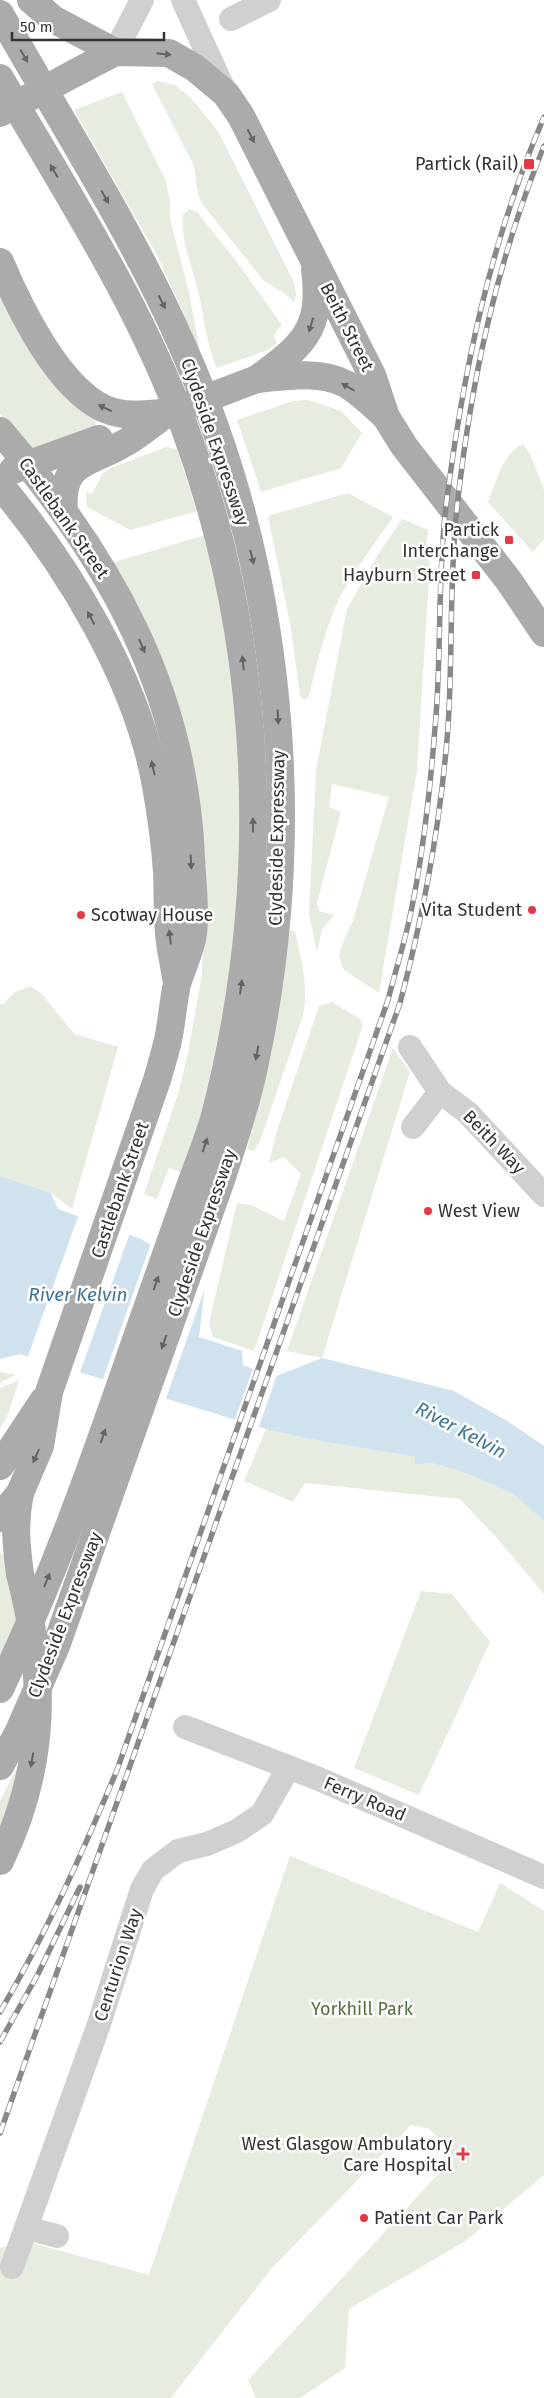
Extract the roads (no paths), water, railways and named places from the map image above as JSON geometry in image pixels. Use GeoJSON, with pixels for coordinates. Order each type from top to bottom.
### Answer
{"type":"FeatureCollection","features":[{"type":"Feature","properties":{"kind":"main road"},"geometry":{"type":"LineString","coordinates":[[31,0],[53,19],[115,52],[168,53],[195,68],[226,94]]}},
{"type":"Feature","properties":{"kind":"main road","name":"Clydeside Expressway"},"geometry":{"type":"LineString","coordinates":[[0,14],[139,259],[183,346],[200,385],[232,479],[256,570],[278,710],[281,847],[276,925],[266,1002],[254,1068],[242,1117],[222,1180],[99,1487],[0,1689]]}},
{"type":"Feature","properties":{"kind":"main road"},"geometry":{"type":"LineString","coordinates":[[0,113],[115,52]]}},
{"type":"Feature","properties":{"kind":"main road","name":"Clydeside Expressway"},"geometry":{"type":"LineString","coordinates":[[0,78],[106,258],[141,325],[166,379],[204,484],[225,560],[235,609],[251,744],[253,827],[250,918],[241,992],[230,1051],[213,1123],[188,1191],[99,1487],[56,1646],[18,1733],[0,1766]]}},
{"type":"Feature","properties":{"kind":"main road","name":"Beith Street"},"geometry":{"type":"LineString","coordinates":[[226,94],[242,116],[372,375],[386,417],[424,474],[508,581],[544,633]]}},
{"type":"Feature","properties":{"kind":"main road"},"geometry":{"type":"LineString","coordinates":[[257,379],[293,351],[308,334],[316,307],[317,284],[314,260]]}},
{"type":"Feature","properties":{"kind":"main road"},"geometry":{"type":"LineString","coordinates":[[0,262],[24,314],[44,347],[70,382],[90,400],[104,409],[119,413],[136,415],[170,412]]}},
{"type":"Feature","properties":{"kind":"main road"},"geometry":{"type":"LineString","coordinates":[[64,512],[63,492],[68,479],[77,467],[87,460],[121,445],[170,412],[257,379],[305,375],[336,381],[345,384],[362,395],[386,417]]}},
{"type":"Feature","properties":{"kind":"main road"},"geometry":{"type":"LineString","coordinates":[[0,474],[116,432],[146,427]]}},
{"type":"Feature","properties":{"kind":"main road","name":"Castlebank Street"},"geometry":{"type":"LineString","coordinates":[[0,431],[28,464],[64,512],[107,576],[150,664],[175,745],[188,813],[193,933],[177,985],[168,1039],[160,1072],[115,1207],[49,1392],[40,1446],[20,1494],[15,1517],[5,1534],[20,1574],[27,1602],[38,1671],[37,1729],[24,1799],[0,1861]]}},
{"type":"Feature","properties":{"kind":"main road","name":"Castlebank Street"},"geometry":{"type":"LineString","coordinates":[[0,485],[61,566],[102,638],[138,718],[149,750],[161,816],[167,870],[169,932],[177,985]]}},
{"type":"Feature","properties":{"kind":"main road"},"geometry":{"type":"LineString","coordinates":[[161,816],[188,813]]}},
{"type":"Feature","properties":{"kind":"main road","name":"Castlebank Street"},"geometry":{"type":"LineString","coordinates":[[0,1466],[49,1392]]}},
{"type":"Feature","properties":{"kind":"street"},"geometry":{"type":"LineString","coordinates":[[115,52],[142,0]]}},
{"type":"Feature","properties":{"kind":"street","name":"Beith Street"},"geometry":{"type":"LineString","coordinates":[[183,0],[226,94]]}},
{"type":"Feature","properties":{"kind":"street"},"geometry":{"type":"LineString","coordinates":[[231,19],[269,0]]}},
{"type":"Feature","properties":{"kind":"street","name":"Beith Way"},"geometry":{"type":"LineString","coordinates":[[410,1047],[440,1092],[468,1113],[544,1196]]}},
{"type":"Feature","properties":{"kind":"street"},"geometry":{"type":"LineString","coordinates":[[413,1127],[440,1092]]}},
{"type":"Feature","properties":{"kind":"street","name":"Ferry Road"},"geometry":{"type":"LineString","coordinates":[[184,1727],[288,1767],[544,1877]]}},
{"type":"Feature","properties":{"kind":"street","name":"Centurion Way"},"geometry":{"type":"LineString","coordinates":[[12,2267],[99,2024],[142,1889],[153,1870],[178,1851],[207,1844],[237,1831],[262,1814],[288,1767]]}},
{"type":"Feature","properties":{"kind":"street"},"geometry":{"type":"LineString","coordinates":[[26,2228],[57,2236]]}},
{"type":"Feature","properties":{"kind":"water","name":"River Kelvin"},"geometry":{"type":"Polygon","coordinates":[[[0,1176],[51,1193],[58,1209],[141,1239],[206,1277],[199,1337],[242,1351],[243,1365],[274,1377],[322,1358],[454,1391],[509,1422],[544,1446],[544,1521],[513,1494],[457,1470],[431,1463],[415,1465],[415,1457],[304,1438],[266,1429],[20,1354],[0,1359],[0,1176]]]}},
{"type":"Feature","properties":{"kind":"railway"},"geometry":{"type":"LineString","coordinates":[[0,2012],[33,1953],[63,1893],[117,1770],[388,1000],[409,921],[425,825],[437,700],[443,534],[461,406],[481,308],[494,260],[508,212],[544,117]]}},
{"type":"Feature","properties":{"kind":"railway"},"geometry":{"type":"LineString","coordinates":[[0,2133],[400,1003],[424,901],[441,797],[448,727],[452,589],[457,507],[470,414],[478,369],[499,279],[512,234],[544,146]]}},
{"type":"Feature","properties":{"kind":"railway"},"geometry":{"type":"LineString","coordinates":[[0,2042],[38,1974],[80,1887]]}},
{"type":"Feature","properties":{"kind":"place","name":"Partick (Rail)"},"geometry":{"type":"Point","coordinates":[529,164]}},
{"type":"Feature","properties":{"kind":"place","name":"Partick Interchange"},"geometry":{"type":"Point","coordinates":[509,540]}},
{"type":"Feature","properties":{"kind":"place","name":"Hayburn Street"},"geometry":{"type":"Point","coordinates":[476,575]}},
{"type":"Feature","properties":{"kind":"place","name":"Vita Student"},"geometry":{"type":"Point","coordinates":[532,910]}},
{"type":"Feature","properties":{"kind":"place","name":"Scotway House"},"geometry":{"type":"Point","coordinates":[81,915]}},
{"type":"Feature","properties":{"kind":"place","name":"West View"},"geometry":{"type":"Point","coordinates":[428,1211]}},
{"type":"Feature","properties":{"kind":"place","name":"West Glasgow Ambulatory Care Hospital"},"geometry":{"type":"Point","coordinates":[463,2154]}},
{"type":"Feature","properties":{"kind":"place","name":"Patient Car Park"},"geometry":{"type":"Point","coordinates":[364,2218]}},
{"type":"Feature","properties":{"kind":"park label","name":"Yorkhill Park"},"geometry":{"type":"Point","coordinates":[362,2009]}}]}
